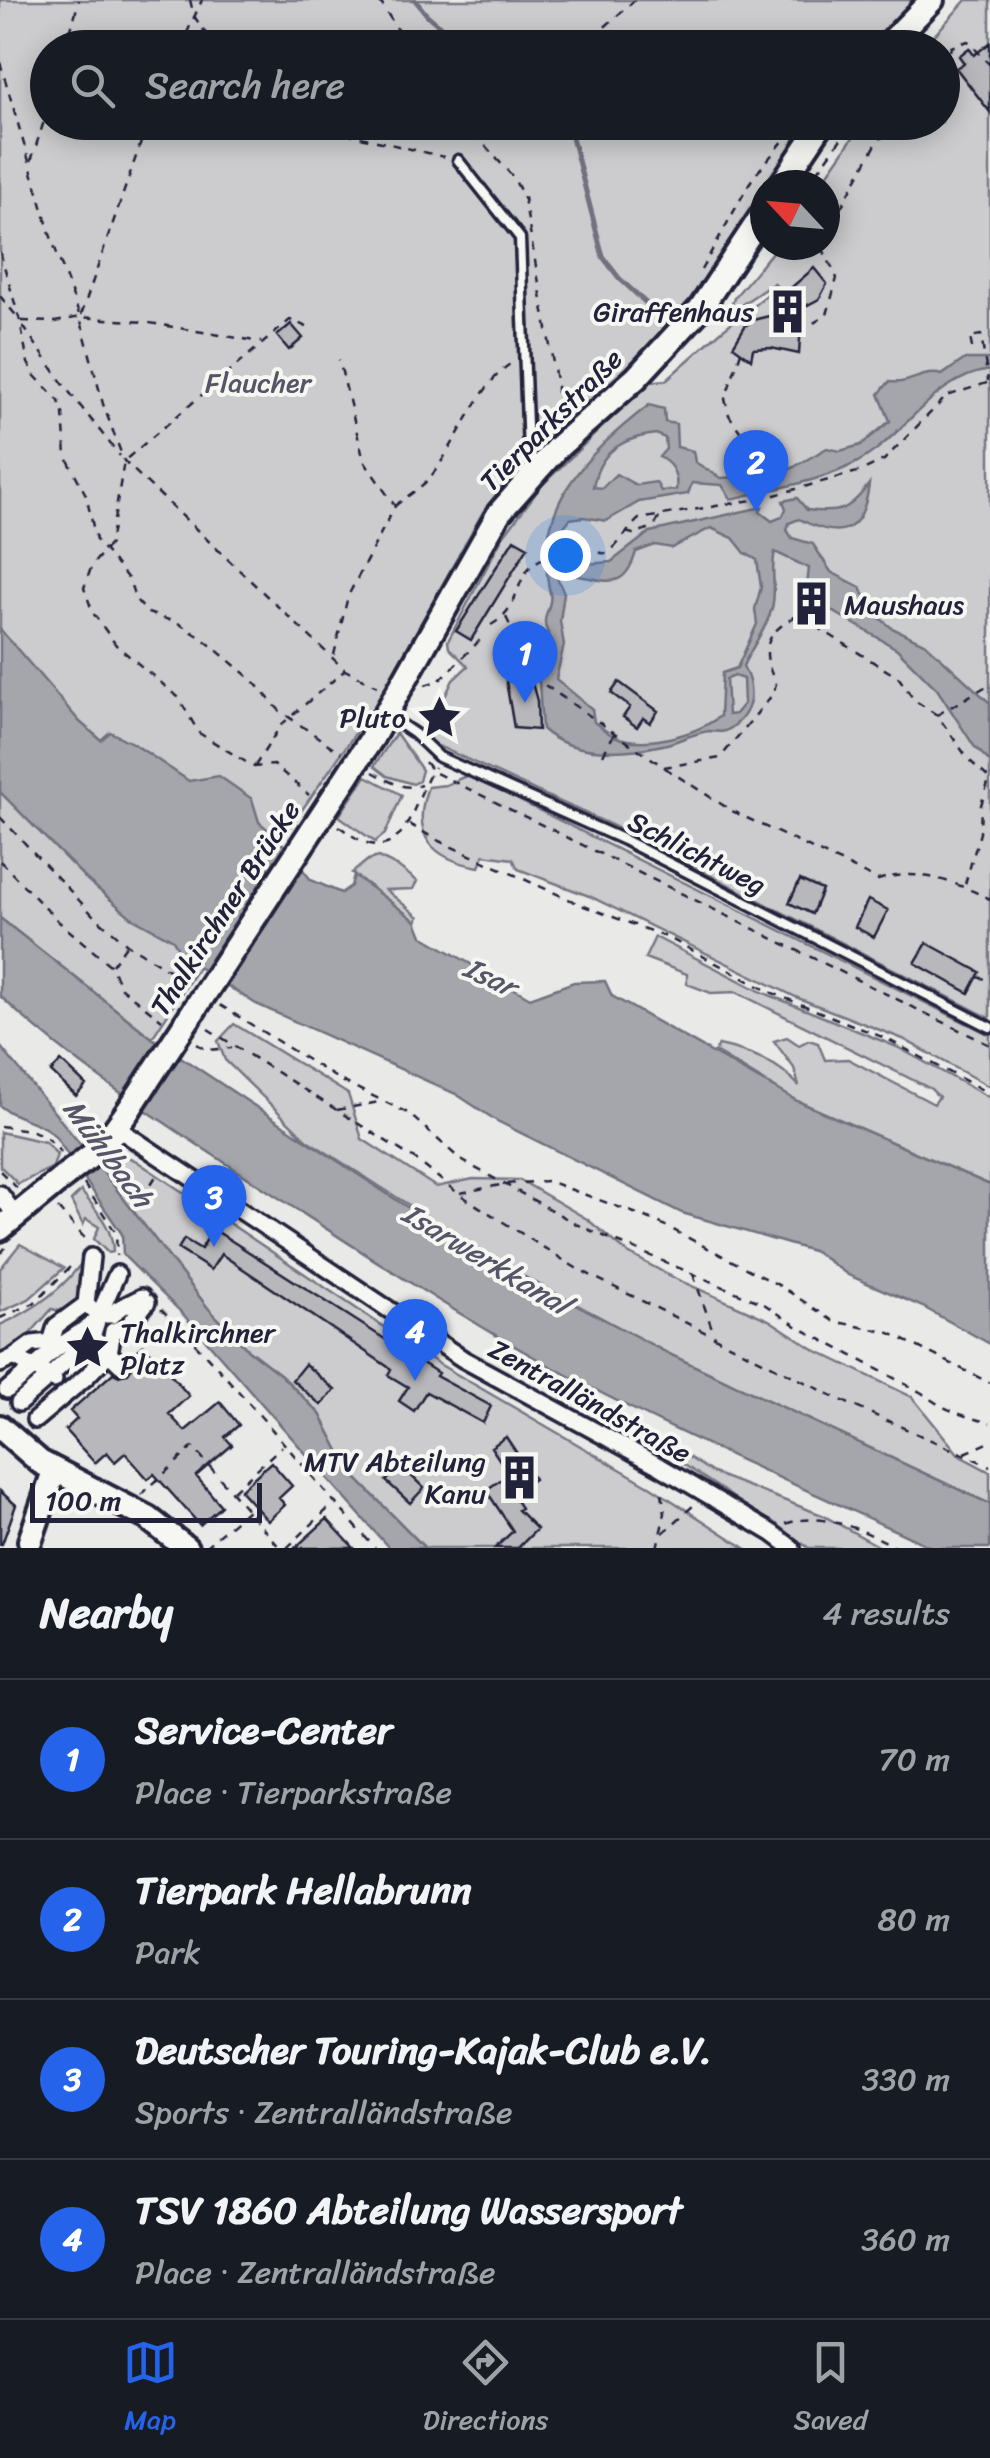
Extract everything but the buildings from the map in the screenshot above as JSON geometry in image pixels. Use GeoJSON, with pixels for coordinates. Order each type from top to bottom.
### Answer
{"type":"FeatureCollection","features":[{"type":"Feature","properties":{"kind":"street"},"geometry":{"type":"LineString","coordinates":[[903,30],[932,0]]}},
{"type":"Feature","properties":{"kind":"street"},"geometry":{"type":"LineString","coordinates":[[791,170],[811,140]]}},
{"type":"Feature","properties":{"kind":"street","name":"Tierparkstraße"},"geometry":{"type":"LineString","coordinates":[[372,738],[388,703],[498,514],[536,470],[636,378],[700,309],[750,234]]}},
{"type":"Feature","properties":{"kind":"street","name":"Thalkirchner Brücke"},"geometry":{"type":"LineString","coordinates":[[123,1120],[372,738]]}},
{"type":"Feature","properties":{"kind":"street"},"geometry":{"type":"LineString","coordinates":[[0,1194],[8,1223],[65,1166],[102,1146],[123,1120]]}},
{"type":"Feature","properties":{"kind":"street","name":"Zentralländstraße"},"geometry":{"type":"LineString","coordinates":[[123,1120],[463,1359],[661,1467],[792,1548]]}},
{"type":"Feature","properties":{"kind":"street"},"geometry":{"type":"LineString","coordinates":[[35,1420],[67,1394],[91,1382],[115,1359],[100,1320],[85,1254]]}},
{"type":"Feature","properties":{"kind":"street"},"geometry":{"type":"LineString","coordinates":[[13,1396],[44,1371],[59,1350],[100,1320],[116,1268]]}},
{"type":"Feature","properties":{"kind":"street"},"geometry":{"type":"LineString","coordinates":[[59,1350],[56,1326],[100,1320],[128,1326],[146,1299]]}},
{"type":"Feature","properties":{"kind":"street"},"geometry":{"type":"LineString","coordinates":[[7,1360],[32,1344],[59,1350],[91,1382]]}},
{"type":"Feature","properties":{"kind":"street"},"geometry":{"type":"LineString","coordinates":[[7,1360],[44,1371],[67,1394]]}},
{"type":"Feature","properties":{"kind":"street"},"geometry":{"type":"LineString","coordinates":[[0,1427],[54,1472],[148,1518],[186,1548]]}},
{"type":"Feature","properties":{"kind":"street"},"geometry":{"type":"LineString","coordinates":[[30,1540],[54,1472]]}},
{"type":"Feature","properties":{"kind":"lane"},"geometry":{"type":"LineString","coordinates":[[458,160],[520,238],[528,452],[536,470]]}},
{"type":"Feature","properties":{"kind":"lane","name":"Schlichtweg"},"geometry":{"type":"LineString","coordinates":[[388,703],[439,757],[624,840],[990,1027]]}},
{"type":"Feature","properties":{"kind":"path"},"geometry":{"type":"LineString","coordinates":[[71,30],[79,0]]}},
{"type":"Feature","properties":{"kind":"path"},"geometry":{"type":"LineString","coordinates":[[190,0],[204,30]]}},
{"type":"Feature","properties":{"kind":"path"},"geometry":{"type":"LineString","coordinates":[[188,30],[202,0]]}},
{"type":"Feature","properties":{"kind":"path"},"geometry":{"type":"LineString","coordinates":[[379,0],[398,30]]}},
{"type":"Feature","properties":{"kind":"path"},"geometry":{"type":"LineString","coordinates":[[602,30],[636,0]]}},
{"type":"Feature","properties":{"kind":"path"},"geometry":{"type":"LineString","coordinates":[[960,44],[968,41],[990,66]]}},
{"type":"Feature","properties":{"kind":"path"},"geometry":{"type":"LineString","coordinates":[[0,62],[51,237],[124,461],[110,544],[92,565],[84,588],[93,613],[116,644],[178,696],[200,733],[254,767],[281,725],[345,670]]}},
{"type":"Feature","properties":{"kind":"path"},"geometry":{"type":"LineString","coordinates":[[31,163],[38,140]]}},
{"type":"Feature","properties":{"kind":"path"},"geometry":{"type":"LineString","coordinates":[[80,317],[142,140]]}},
{"type":"Feature","properties":{"kind":"path"},"geometry":{"type":"LineString","coordinates":[[374,140],[458,160]]}},
{"type":"Feature","properties":{"kind":"path"},"geometry":{"type":"LineString","coordinates":[[698,275],[752,179],[783,140]]}},
{"type":"Feature","properties":{"kind":"path"},"geometry":{"type":"LineString","coordinates":[[819,170],[840,140]]}},
{"type":"Feature","properties":{"kind":"path"},"geometry":{"type":"LineString","coordinates":[[840,209],[878,140]]}},
{"type":"Feature","properties":{"kind":"path"},"geometry":{"type":"LineString","coordinates":[[0,252],[28,363],[59,401],[63,412],[66,456],[86,495],[96,540],[123,570],[136,600],[148,613],[178,622],[202,638],[252,679],[290,718]]}},
{"type":"Feature","properties":{"kind":"path"},"geometry":{"type":"LineString","coordinates":[[800,331],[826,315],[837,278],[828,260]]}},
{"type":"Feature","properties":{"kind":"path"},"geometry":{"type":"LineString","coordinates":[[0,296],[124,461],[345,670],[388,703]]}},
{"type":"Feature","properties":{"kind":"path"},"geometry":{"type":"LineString","coordinates":[[20,321],[55,322],[80,317],[144,322],[263,342]]}},
{"type":"Feature","properties":{"kind":"path"},"geometry":{"type":"LineString","coordinates":[[124,461],[290,320],[307,326]]}},
{"type":"Feature","properties":{"kind":"path"},"geometry":{"type":"LineString","coordinates":[[491,626],[506,617],[529,568],[540,559],[586,549],[603,554],[617,546],[625,531],[639,519],[764,498],[843,477],[884,460],[947,396],[989,382],[982,335],[970,337],[972,348]]}},
{"type":"Feature","properties":{"kind":"path"},"geometry":{"type":"LineString","coordinates":[[741,352],[725,399],[729,415],[750,446],[764,498]]}},
{"type":"Feature","properties":{"kind":"path"},"geometry":{"type":"LineString","coordinates":[[334,657],[348,596],[395,506],[431,477],[505,367],[526,356]]}},
{"type":"Feature","properties":{"kind":"path"},"geometry":{"type":"LineString","coordinates":[[339,360],[364,461],[395,506]]}},
{"type":"Feature","properties":{"kind":"path"},"geometry":{"type":"LineString","coordinates":[[625,531],[633,534],[654,527],[660,516]]}},
{"type":"Feature","properties":{"kind":"path"},"geometry":{"type":"LineString","coordinates":[[664,767],[720,758],[772,694],[776,684],[765,662],[769,644],[779,626],[798,615],[899,678],[914,700],[937,716],[969,760],[990,779],[982,805],[980,833],[964,886]]}},
{"type":"Feature","properties":{"kind":"path"},"geometry":{"type":"LineString","coordinates":[[506,617],[536,679],[732,811],[878,880],[915,873],[964,886],[990,899]]}},
{"type":"Feature","properties":{"kind":"path"},"geometry":{"type":"LineString","coordinates":[[414,688],[440,680],[481,639]]}},
{"type":"Feature","properties":{"kind":"path"},"geometry":{"type":"LineString","coordinates":[[937,716],[990,684]]}},
{"type":"Feature","properties":{"kind":"path"},"geometry":{"type":"LineString","coordinates":[[604,755],[615,734]]}},
{"type":"Feature","properties":{"kind":"path"},"geometry":{"type":"LineString","coordinates":[[423,784],[432,771],[990,1045]]}},
{"type":"Feature","properties":{"kind":"path"},"geometry":{"type":"LineString","coordinates":[[0,816],[93,915],[127,944],[188,982]]}},
{"type":"Feature","properties":{"kind":"path"},"geometry":{"type":"LineString","coordinates":[[408,823],[439,841],[584,906],[669,938],[768,991],[887,1038],[990,1094]]}},
{"type":"Feature","properties":{"kind":"path"},"geometry":{"type":"LineString","coordinates":[[0,861],[58,921],[111,966],[127,944]]}},
{"type":"Feature","properties":{"kind":"path"},"geometry":{"type":"LineString","coordinates":[[978,978],[990,980]]}},
{"type":"Feature","properties":{"kind":"path"},"geometry":{"type":"LineString","coordinates":[[216,1002],[338,1079],[421,1122],[461,1160],[580,1226],[764,1304],[953,1413],[990,1423]]}},
{"type":"Feature","properties":{"kind":"path"},"geometry":{"type":"LineString","coordinates":[[198,1022],[416,1160],[458,1194],[576,1268],[847,1402],[990,1466]]}},
{"type":"Feature","properties":{"kind":"path"},"geometry":{"type":"LineString","coordinates":[[336,1110],[380,1101]]}},
{"type":"Feature","properties":{"kind":"path"},"geometry":{"type":"LineString","coordinates":[[0,1126],[41,1132],[65,1166]]}},
{"type":"Feature","properties":{"kind":"path"},"geometry":{"type":"LineString","coordinates":[[0,1171],[19,1190]]}},
{"type":"Feature","properties":{"kind":"path"},"geometry":{"type":"LineString","coordinates":[[151,1184],[159,1172]]}},
{"type":"Feature","properties":{"kind":"path"},"geometry":{"type":"LineString","coordinates":[[458,1194],[505,1184],[548,1181],[656,1220],[782,1287],[833,1321],[890,1333],[990,1383]]}},
{"type":"Feature","properties":{"kind":"path"},"geometry":{"type":"LineString","coordinates":[[87,1188],[116,1233],[116,1268]]}},
{"type":"Feature","properties":{"kind":"path"},"geometry":{"type":"LineString","coordinates":[[53,1203],[80,1230],[85,1254]]}},
{"type":"Feature","properties":{"kind":"path"},"geometry":{"type":"LineString","coordinates":[[83,1238],[85,1254]]}},
{"type":"Feature","properties":{"kind":"path"},"geometry":{"type":"LineString","coordinates":[[0,1318],[34,1303],[85,1254]]}},
{"type":"Feature","properties":{"kind":"path"},"geometry":{"type":"LineString","coordinates":[[692,1271],[716,1339]]}},
{"type":"Feature","properties":{"kind":"path"},"geometry":{"type":"LineString","coordinates":[[146,1299],[235,1384],[375,1548]]}},
{"type":"Feature","properties":{"kind":"path"},"geometry":{"type":"LineString","coordinates":[[163,1332],[173,1321]]}},
{"type":"Feature","properties":{"kind":"path"},"geometry":{"type":"LineString","coordinates":[[965,1453],[990,1442]]}},
{"type":"Feature","properties":{"kind":"path"},"geometry":{"type":"LineString","coordinates":[[232,1492],[284,1445]]}},
{"type":"Feature","properties":{"kind":"path"},"geometry":{"type":"LineString","coordinates":[[157,1480],[193,1448],[280,1548]]}},
{"type":"Feature","properties":{"kind":"path"},"geometry":{"type":"LineString","coordinates":[[657,1548],[665,1513],[661,1467]]}},
{"type":"Feature","properties":{"kind":"path"},"geometry":{"type":"LineString","coordinates":[[287,1548],[334,1503]]}},
{"type":"Feature","properties":{"kind":"path"},"geometry":{"type":"LineString","coordinates":[[662,1534],[673,1520],[699,1503]]}},
{"type":"Feature","properties":{"kind":"path"},"geometry":{"type":"LineString","coordinates":[[204,1548],[248,1510]]}},
{"type":"Feature","properties":{"kind":"path"},"geometry":{"type":"LineString","coordinates":[[772,1533],[803,1518],[871,1534],[898,1548]]}},
{"type":"Feature","properties":{"kind":"green space","name":"Flaucher"},"geometry":{"type":"Polygon","coordinates":[[[0,0],[916,0],[887,30],[30,30],[30,140],[801,140],[781,170],[750,170],[750,216],[689,303],[606,392],[547,436],[519,464],[483,512],[375,705],[152,1038],[0,918],[0,0]]]}},
{"type":"Feature","properties":{"kind":"green space"},"geometry":{"type":"Polygon","coordinates":[[[966,0],[990,0],[990,1018],[611,825],[429,742],[423,733],[430,723],[440,721],[439,709],[453,680],[468,666],[449,648],[448,641],[502,538],[542,485],[649,382],[666,380],[777,287],[774,283],[729,313],[734,298],[766,260],[840,260],[840,170],[830,170],[851,140],[960,140],[960,30],[939,30],[966,0]]]}},
{"type":"Feature","properties":{"kind":"green space"},"geometry":{"type":"Polygon","coordinates":[[[396,733],[422,770],[419,781],[413,784],[387,776],[374,766],[396,733]]]}},
{"type":"Feature","properties":{"kind":"green space"},"geometry":{"type":"Polygon","coordinates":[[[468,775],[990,1035],[990,1087],[903,1039],[798,998],[589,896],[518,869],[513,859],[484,855],[479,867],[437,851],[424,832],[422,819],[428,787],[446,785],[468,775]]]}},
{"type":"Feature","properties":{"kind":"green space"},"geometry":{"type":"Polygon","coordinates":[[[366,776],[402,795],[385,834],[375,842],[339,816],[366,776]]]}},
{"type":"Feature","properties":{"kind":"green space"},"geometry":{"type":"Polygon","coordinates":[[[378,857],[417,881],[413,889],[386,890],[419,917],[416,921],[352,873],[378,857]]]}},
{"type":"Feature","properties":{"kind":"green space"},"geometry":{"type":"Polygon","coordinates":[[[655,937],[762,992],[897,1047],[990,1098],[990,1185],[797,1101],[715,1052],[719,1045],[753,1055],[782,1070],[799,1086],[794,1068],[774,1041],[787,1037],[799,1045],[809,1040],[818,1043],[825,1060],[848,1059],[934,1104],[939,1097],[931,1089],[736,992],[711,993],[687,984],[687,974],[645,958],[655,937]]]}},
{"type":"Feature","properties":{"kind":"green space"},"geometry":{"type":"Polygon","coordinates":[[[234,1024],[348,1094],[362,1139],[436,1187],[473,1179],[520,1180],[587,1219],[628,1253],[769,1320],[815,1350],[912,1397],[960,1456],[990,1472],[990,1504],[669,1354],[506,1267],[307,1140],[225,1060],[218,1041],[234,1024]]]}},
{"type":"Feature","properties":{"kind":"green space"},"geometry":{"type":"Polygon","coordinates":[[[0,1132],[45,1142],[57,1154],[53,1167],[18,1184],[0,1166],[0,1132]]]}},
{"type":"Feature","properties":{"kind":"green space"},"geometry":{"type":"Polygon","coordinates":[[[120,1154],[135,1160],[439,1364],[651,1487],[745,1548],[425,1548],[350,1472],[320,1414],[208,1308],[103,1172],[120,1154]]]}},
{"type":"Feature","properties":{"kind":"green space"},"geometry":{"type":"Polygon","coordinates":[[[81,1191],[107,1227],[113,1252],[108,1253],[94,1239],[99,1227],[86,1219],[83,1225],[71,1201],[81,1191]]]}},
{"type":"Feature","properties":{"kind":"green space"},"geometry":{"type":"Polygon","coordinates":[[[20,1244],[64,1268],[29,1299],[0,1312],[0,1269],[20,1244]]]}},
{"type":"Feature","properties":{"kind":"green space"},"geometry":{"type":"Polygon","coordinates":[[[85,1258],[81,1297],[63,1312],[52,1309],[20,1345],[0,1359],[0,1325],[47,1298],[85,1258]]]}},
{"type":"Feature","properties":{"kind":"green space"},"geometry":{"type":"Polygon","coordinates":[[[676,1449],[713,1473],[822,1515],[882,1548],[809,1548],[683,1464],[676,1449]]]}},
{"type":"Feature","properties":{"kind":"water"},"geometry":{"type":"Polygon","coordinates":[[[965,359],[990,359],[990,370],[950,385],[887,441],[838,471],[731,499],[722,485],[692,483],[688,494],[639,502],[606,521],[570,519],[563,528],[559,566],[611,562],[650,532],[762,507],[760,512],[772,521],[782,517],[786,509],[783,501],[797,498],[807,510],[836,511],[856,500],[869,484],[862,513],[848,528],[827,530],[799,519],[789,523],[787,530],[792,538],[813,544],[831,572],[860,587],[875,614],[892,628],[926,644],[990,703],[990,762],[974,746],[937,689],[897,649],[824,606],[807,585],[809,568],[775,552],[772,608],[743,666],[751,692],[739,722],[723,732],[703,732],[663,745],[616,751],[568,744],[542,729],[538,665],[554,645],[545,623],[551,597],[546,563],[549,535],[556,509],[569,486],[604,443],[649,405],[664,409],[665,422],[676,424],[677,447],[693,451],[695,462],[721,478],[750,476],[768,482],[827,448],[840,451],[861,445],[890,421],[879,394],[889,382],[942,375],[965,359]],[[656,434],[614,448],[601,464],[593,487],[602,488],[616,474],[636,485],[656,482],[661,491],[676,490],[674,470],[659,457],[666,449],[665,438],[656,434]],[[711,528],[672,548],[655,545],[636,552],[630,568],[614,580],[557,577],[564,593],[560,621],[564,645],[556,679],[592,709],[594,722],[626,740],[669,738],[720,716],[722,673],[737,668],[757,624],[755,609],[761,587],[757,560],[733,538],[711,528]],[[726,679],[728,715],[735,714],[744,703],[743,679],[726,679]]]}},
{"type":"Feature","properties":{"kind":"water","name":"Isar"},"geometry":{"type":"Polygon","coordinates":[[[0,629],[80,722],[101,740],[110,732],[189,781],[219,776],[252,799],[259,822],[278,838],[311,880],[341,893],[351,886],[354,875],[416,921],[422,936],[530,998],[574,982],[605,981],[612,996],[797,1101],[990,1185],[990,1344],[923,1307],[848,1275],[816,1252],[682,1213],[497,1121],[456,1094],[256,1004],[190,962],[173,940],[131,917],[86,879],[0,792],[0,629]]]}},
{"type":"Feature","properties":{"kind":"water","name":"Isarwerkkanal"},"geometry":{"type":"Polygon","coordinates":[[[0,918],[152,1038],[413,1211],[506,1267],[669,1354],[990,1504],[990,1548],[933,1548],[723,1452],[568,1376],[389,1269],[127,1097],[0,996],[0,918]]]}},
{"type":"Feature","properties":{"kind":"water"},"geometry":{"type":"Polygon","coordinates":[[[0,1046],[208,1308],[320,1414],[350,1472],[425,1548],[389,1548],[181,1312],[123,1255],[122,1234],[55,1136],[0,1106],[0,1046]]]}},
{"type":"Feature","properties":{"kind":"pier"},"geometry":{"type":"Polygon","coordinates":[[[287,841],[306,865],[224,989],[200,974],[287,841]]]}},
{"type":"Feature","properties":{"kind":"waterway"},"geometry":{"type":"LineString","coordinates":[[415,0],[444,30]]}},
{"type":"Feature","properties":{"kind":"waterway"},"geometry":{"type":"LineString","coordinates":[[573,140],[603,257],[619,278],[663,319]]}},
{"type":"Feature","properties":{"kind":"place","name":"Giraffenhaus"},"geometry":{"type":"Point","coordinates":[787,311]}},
{"type":"Feature","properties":{"kind":"place","name":"Tierpark Hellabrunn"},"geometry":{"type":"Point","coordinates":[756,512]}},
{"type":"Feature","properties":{"kind":"place","name":"Maushaus"},"geometry":{"type":"Point","coordinates":[811,604]}},
{"type":"Feature","properties":{"kind":"place","name":"Service-Center"},"geometry":{"type":"Point","coordinates":[525,703]}},
{"type":"Feature","properties":{"kind":"place","name":"Pluto"},"geometry":{"type":"Point","coordinates":[439,717]}},
{"type":"Feature","properties":{"kind":"place","name":"Deutscher Touring-Kajak-Club e.V."},"geometry":{"type":"Point","coordinates":[214,1247]}},
{"type":"Feature","properties":{"kind":"place","name":"Thalkirchner Platz"},"geometry":{"type":"Point","coordinates":[87,1348]}},
{"type":"Feature","properties":{"kind":"place","name":"TSV 1860 Abteilung Wassersport"},"geometry":{"type":"Point","coordinates":[415,1381]}},
{"type":"Feature","properties":{"kind":"place","name":"MTV Abteilung Kanu"},"geometry":{"type":"Point","coordinates":[519,1477]}},
{"type":"Feature","properties":{"kind":"water label","name":"Mühlbach"},"geometry":{"type":"Point","coordinates":[108,1153]}}]}
